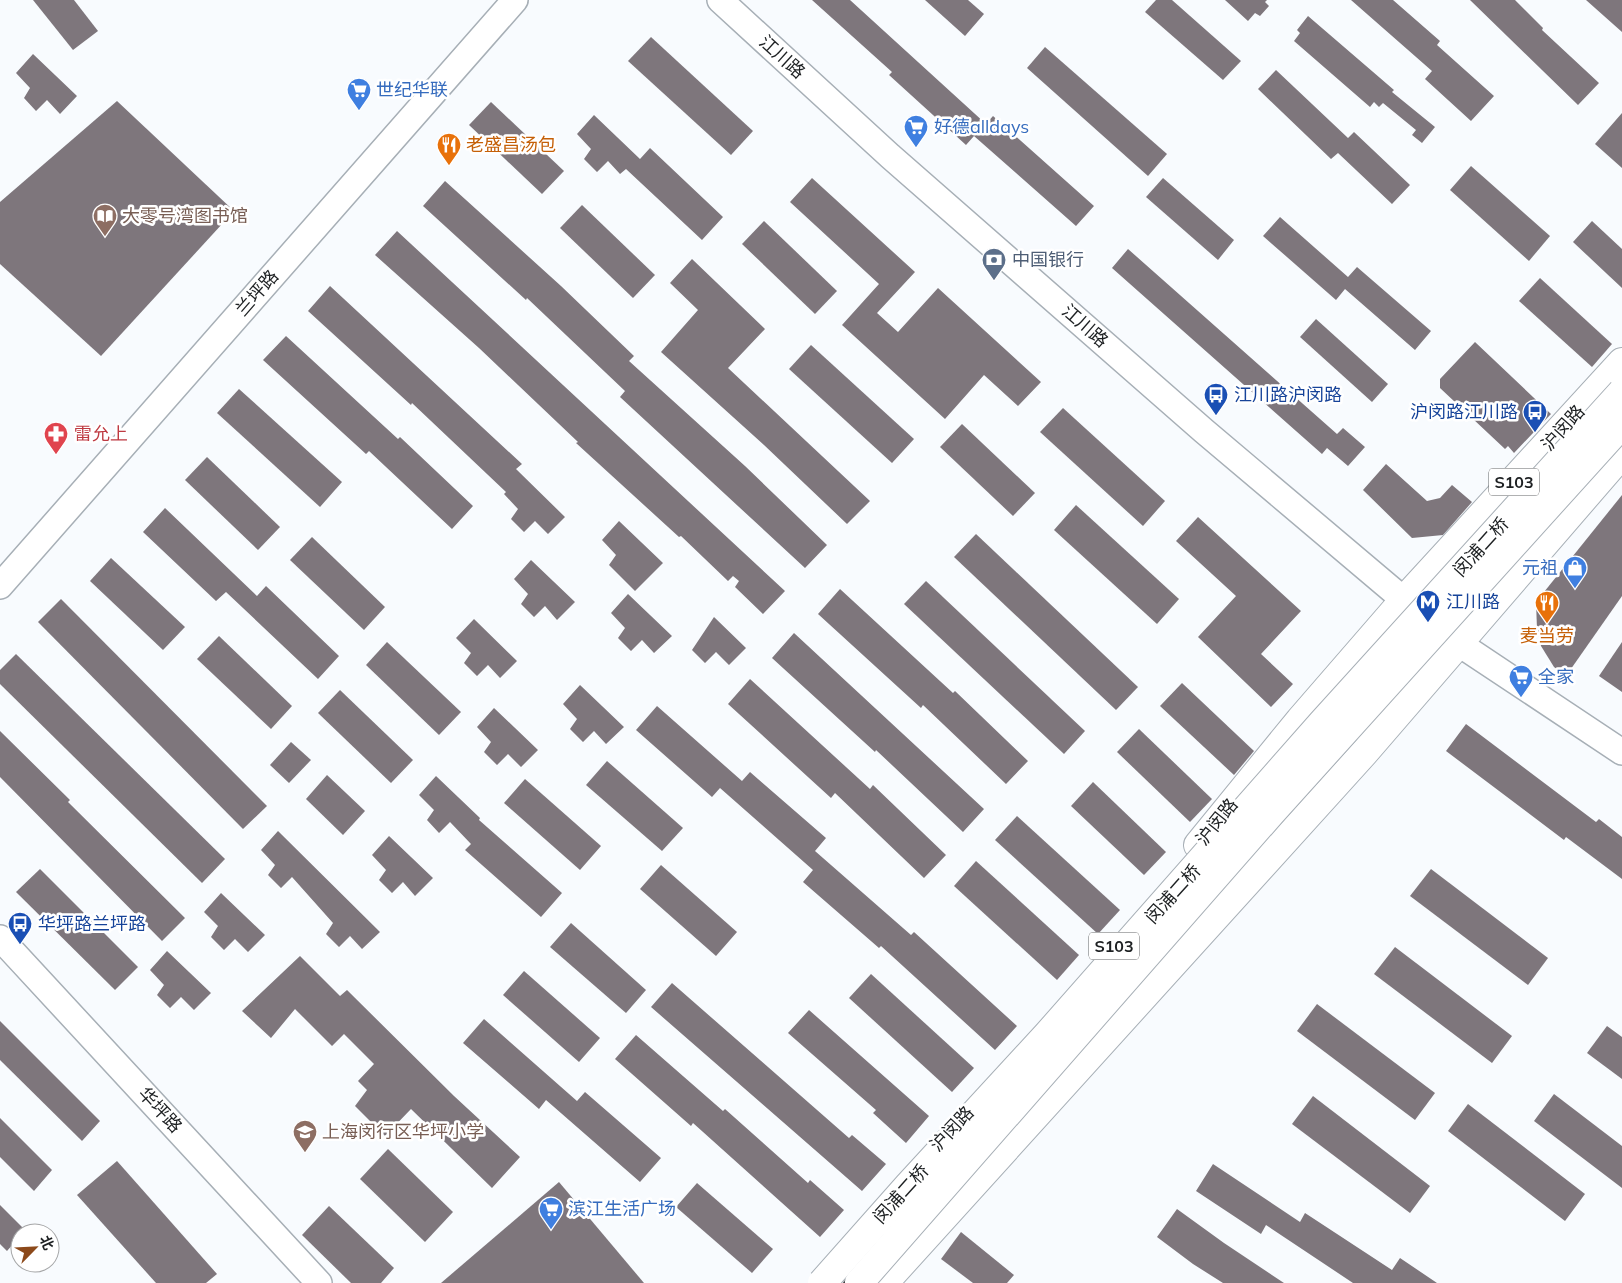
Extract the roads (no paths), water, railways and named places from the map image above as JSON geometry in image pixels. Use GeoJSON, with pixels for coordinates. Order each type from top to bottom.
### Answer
{"type":"FeatureCollection","features":[{"type":"Feature","properties":{"kind":"main road","name":"沪闵路"},"geometry":{"type":"LineString","coordinates":[[812,1283],[1051,1019],[1135,921],[1300,720],[1404,600],[1622,362]]}},
{"type":"Feature","properties":{"kind":"main road","name":"闵浦二桥"},"geometry":{"type":"LineString","coordinates":[[822,1283],[908,1186],[1060,1021],[1322,723],[1622,392]]}},
{"type":"Feature","properties":{"kind":"main road","name":"闵浦二桥"},"geometry":{"type":"LineString","coordinates":[[859,1283],[1271,813],[1622,424]]}},
{"type":"Feature","properties":{"kind":"main road"},"geometry":{"type":"LineString","coordinates":[[884,1283],[1364,754],[1622,454]]}},
{"type":"Feature","properties":{"kind":"street","name":"兰坪路"},"geometry":{"type":"LineString","coordinates":[[0,586],[515,0]]}},
{"type":"Feature","properties":{"kind":"street","name":"江川路"},"geometry":{"type":"LineString","coordinates":[[720,0],[905,169],[1204,431],[1404,600],[1458,643],[1622,752]]}},
{"type":"Feature","properties":{"kind":"street","name":"华坪路"},"geometry":{"type":"LineString","coordinates":[[0,938],[319,1283]]}},
{"type":"Feature","properties":{"kind":"railway"},"geometry":{"type":"LineString","coordinates":[[832,1283],[1264,796],[1622,400]]}},
{"type":"Feature","properties":{"kind":"railway"},"geometry":{"type":"LineString","coordinates":[[846,1283],[1271,803],[1622,415]]}},
{"type":"Feature","properties":{"kind":"place","name":"世纪华联"},"geometry":{"type":"Point","coordinates":[359,111]}},
{"type":"Feature","properties":{"kind":"place","name":"好德alldays"},"geometry":{"type":"Point","coordinates":[916,148]}},
{"type":"Feature","properties":{"kind":"place","name":"老盛昌汤包"},"geometry":{"type":"Point","coordinates":[449,166]}},
{"type":"Feature","properties":{"kind":"place","name":"大零号湾图书馆"},"geometry":{"type":"Point","coordinates":[105,237]}},
{"type":"Feature","properties":{"kind":"place","name":"中国银行"},"geometry":{"type":"Point","coordinates":[994,281]}},
{"type":"Feature","properties":{"kind":"place","name":"江川路沪闵路"},"geometry":{"type":"Point","coordinates":[1216,416]}},
{"type":"Feature","properties":{"kind":"place","name":"沪闵路江川路"},"geometry":{"type":"Point","coordinates":[1535,433]}},
{"type":"Feature","properties":{"kind":"place","name":"雷允上"},"geometry":{"type":"Point","coordinates":[56,455]}},
{"type":"Feature","properties":{"kind":"place","name":"元祖"},"geometry":{"type":"Point","coordinates":[1575,589]}},
{"type":"Feature","properties":{"kind":"place","name":"江川路"},"geometry":{"type":"Point","coordinates":[1428,623]}},
{"type":"Feature","properties":{"kind":"place","name":"麦当劳"},"geometry":{"type":"Point","coordinates":[1547,624]}},
{"type":"Feature","properties":{"kind":"place","name":"全家"},"geometry":{"type":"Point","coordinates":[1521,698]}},
{"type":"Feature","properties":{"kind":"place","name":"华坪路兰坪路"},"geometry":{"type":"Point","coordinates":[20,945]}},
{"type":"Feature","properties":{"kind":"place","name":"上海闵行区华坪小学"},"geometry":{"type":"Point","coordinates":[305,1153]}},
{"type":"Feature","properties":{"kind":"place","name":"滨江生活广场"},"geometry":{"type":"Point","coordinates":[551,1230]}}]}
